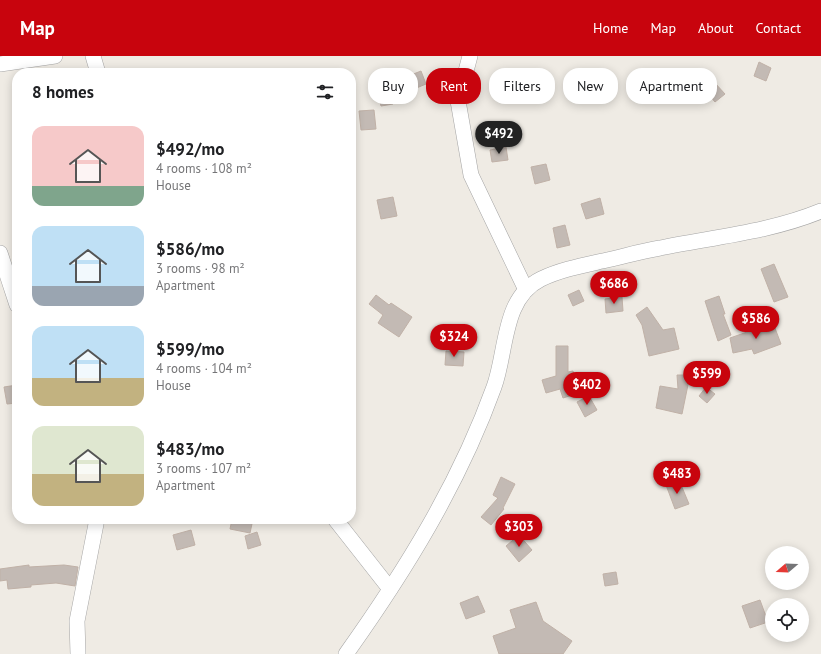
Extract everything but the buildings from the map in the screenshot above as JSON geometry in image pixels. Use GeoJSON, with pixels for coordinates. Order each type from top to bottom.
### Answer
{"type":"FeatureCollection","features":[{"type":"Feature","properties":{"kind":"street"},"geometry":{"type":"LineString","coordinates":[[0,64],[54,56]]}},
{"type":"Feature","properties":{"kind":"street"},"geometry":{"type":"LineString","coordinates":[[93,56],[97,68]]}},
{"type":"Feature","properties":{"kind":"street"},"geometry":{"type":"LineString","coordinates":[[470,56],[458,101],[471,175],[526,290]]}},
{"type":"Feature","properties":{"kind":"street"},"geometry":{"type":"LineString","coordinates":[[346,654],[390,589],[442,506],[473,440],[495,386],[515,306],[526,290],[540,280],[560,271],[658,248],[747,232],[805,218],[821,211]]}},
{"type":"Feature","properties":{"kind":"street"},"geometry":{"type":"LineString","coordinates":[[2,262],[12,290]]}},
{"type":"Feature","properties":{"kind":"street"},"geometry":{"type":"LineString","coordinates":[[78,654],[78,621],[95,524]]}},
{"type":"Feature","properties":{"kind":"street"},"geometry":{"type":"LineString","coordinates":[[339,524],[390,589]]}}]}
